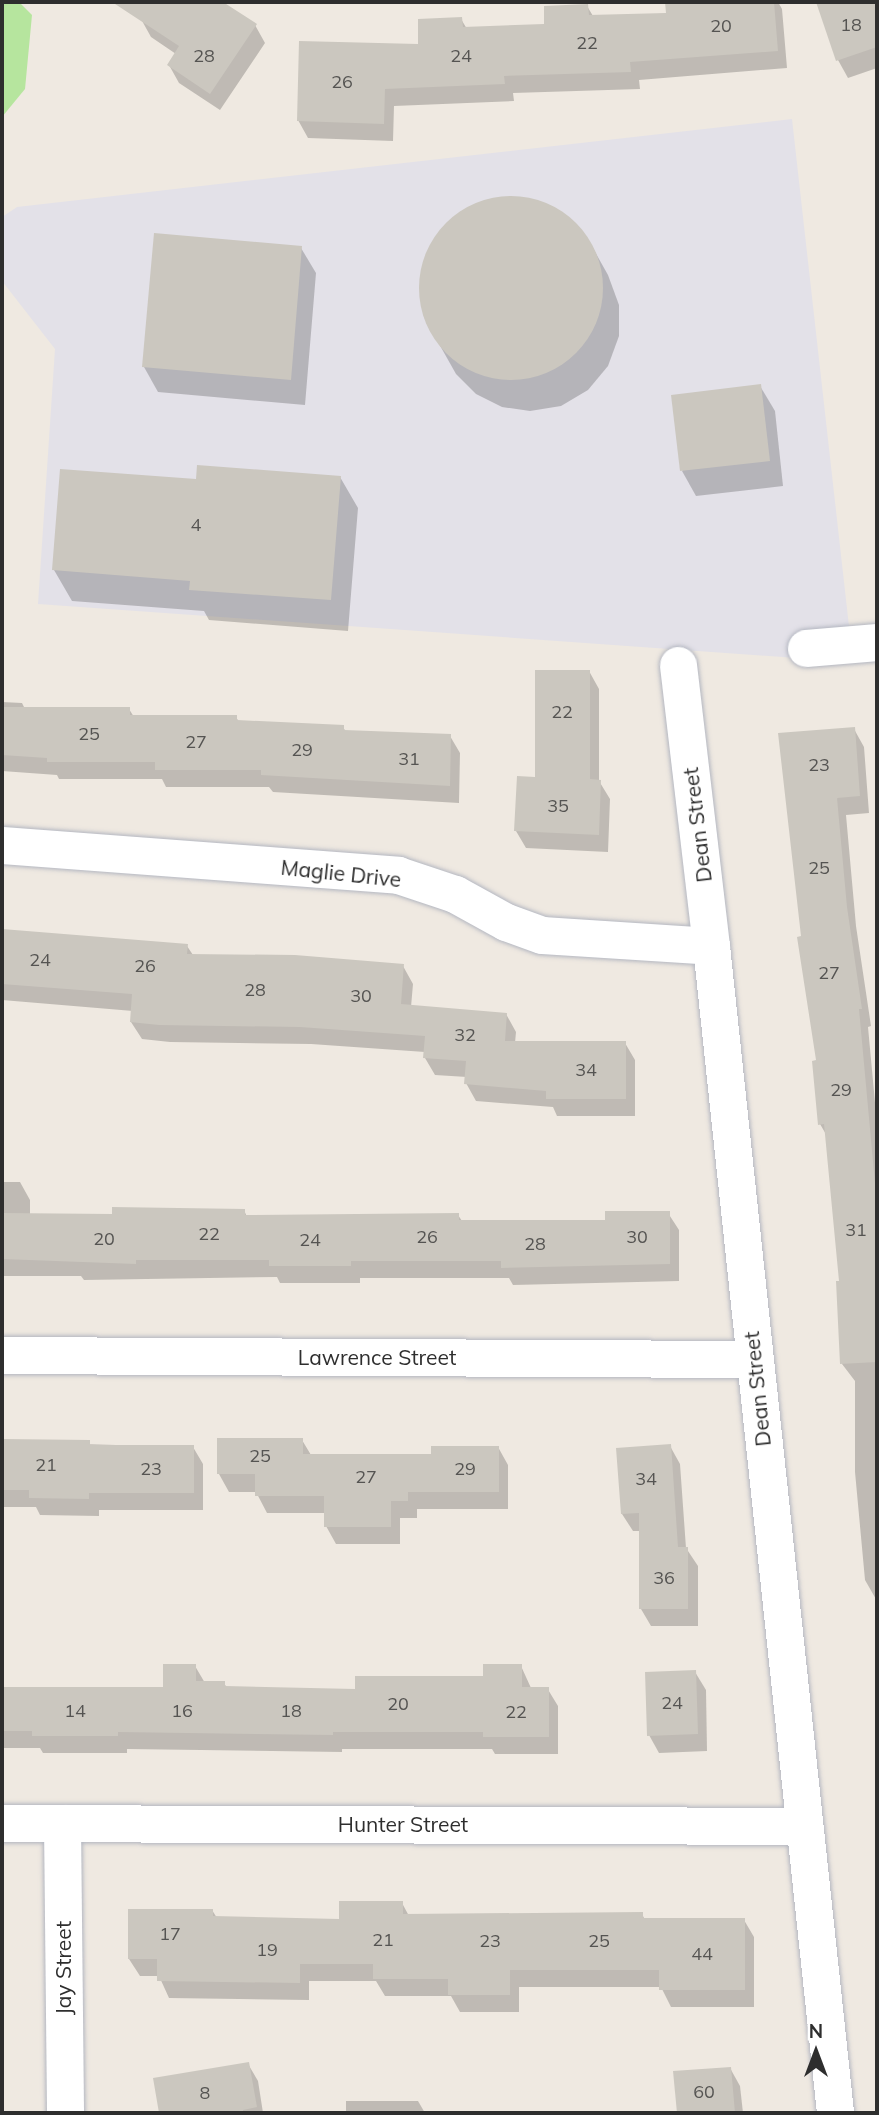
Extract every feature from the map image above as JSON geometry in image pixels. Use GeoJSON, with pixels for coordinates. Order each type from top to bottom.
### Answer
{"type":"FeatureCollection","features":[{"type":"Feature","properties":{"kind":"street"},"geometry":{"type":"LineString","coordinates":[[806,648],[877,642]]}},
{"type":"Feature","properties":{"kind":"street","name":"Dean Street"},"geometry":{"type":"LineString","coordinates":[[678,665],[711,946],[835,2113]]}},
{"type":"Feature","properties":{"kind":"street","name":"Maglie Drive"},"geometry":{"type":"LineString","coordinates":[[2,845],[398,875],[455,894],[506,922],[541,935],[711,946]]}},
{"type":"Feature","properties":{"kind":"street","name":"Lawrence Street"},"geometry":{"type":"LineString","coordinates":[[2,1355],[753,1359]]}},
{"type":"Feature","properties":{"kind":"street","name":"Hunter Street"},"geometry":{"type":"LineString","coordinates":[[2,1823],[804,1826]]}},
{"type":"Feature","properties":{"kind":"street","name":"Jay Street"},"geometry":{"type":"LineString","coordinates":[[62,1823],[65,2113]]}},
{"type":"Feature","properties":{"kind":"shaded area"},"geometry":{"type":"Polygon","coordinates":[[[792,119],[853,662],[38,604],[55,349],[2,281],[2,217],[17,207],[792,119]]]}},
{"type":"Feature","properties":{"kind":"green space"},"geometry":{"type":"Polygon","coordinates":[[[2,2],[19,2],[32,15],[25,89],[2,117],[2,2]]]}},
{"type":"Feature","properties":{"kind":"building"},"geometry":{"type":"Polygon","coordinates":[[[112,2],[223,2],[257,24],[210,94],[167,65],[179,46],[112,2]]]}},
{"type":"Feature","properties":{"kind":"building"},"geometry":{"type":"Polygon","coordinates":[[[665,2],[774,2],[778,51],[630,62],[631,72],[504,76],[505,84],[385,89],[384,124],[297,121],[299,41],[418,44],[418,19],[462,17],[463,27],[544,24],[544,6],[588,4],[589,15],[666,13],[665,2]]]}},
{"type":"Feature","properties":{"kind":"building"},"geometry":{"type":"Polygon","coordinates":[[[816,2],[877,2],[877,47],[836,61],[816,2]]]}},
{"type":"Feature","properties":{"kind":"building"},"geometry":{"type":"Polygon","coordinates":[[[511,196],[546,203],[576,223],[596,253],[603,288],[596,323],[576,353],[546,373],[511,380],[476,373],[446,353],[426,323],[419,288],[426,253],[446,223],[476,203],[511,196]]]}},
{"type":"Feature","properties":{"kind":"building"},"geometry":{"type":"Polygon","coordinates":[[[154,233],[302,246],[291,380],[142,367],[154,233]]]}},
{"type":"Feature","properties":{"kind":"building"},"geometry":{"type":"Polygon","coordinates":[[[761,384],[770,461],[680,471],[671,395],[761,384]]]}},
{"type":"Feature","properties":{"kind":"building"},"geometry":{"type":"Polygon","coordinates":[[[197,465],[341,476],[331,600],[189,590],[190,581],[52,570],[60,469],[196,479],[197,465]]]}},
{"type":"Feature","properties":{"kind":"building"},"geometry":{"type":"Polygon","coordinates":[[[535,670],[590,670],[590,779],[601,780],[599,835],[514,831],[517,776],[535,777],[535,670]]]}},
{"type":"Feature","properties":{"kind":"building"},"geometry":{"type":"Polygon","coordinates":[[[2,707],[130,707],[130,715],[237,715],[237,720],[344,725],[344,730],[451,734],[450,786],[261,775],[261,770],[155,770],[155,762],[47,762],[47,758],[2,755],[2,707]]]}},
{"type":"Feature","properties":{"kind":"building"},"geometry":{"type":"Polygon","coordinates":[[[855,727],[860,796],[837,798],[847,907],[862,1009],[859,1009],[877,1205],[877,1362],[840,1364],[836,1281],[839,1281],[824,1124],[818,1125],[812,1061],[816,1060],[797,937],[801,936],[778,733],[855,727]]]}},
{"type":"Feature","properties":{"kind":"building"},"geometry":{"type":"Polygon","coordinates":[[[2,929],[188,944],[187,954],[295,955],[404,964],[401,1004],[507,1013],[505,1041],[626,1041],[626,1099],[546,1099],[546,1091],[464,1084],[466,1061],[423,1058],[425,1036],[300,1027],[159,1025],[130,1022],[132,994],[2,984],[2,929]]]}},
{"type":"Feature","properties":{"kind":"building"},"geometry":{"type":"Polygon","coordinates":[[[112,1207],[245,1209],[245,1215],[459,1213],[459,1220],[605,1220],[605,1211],[670,1211],[670,1264],[501,1268],[501,1261],[351,1261],[351,1266],[269,1266],[269,1260],[136,1260],[136,1264],[2,1259],[2,1213],[112,1214],[112,1207]]]}},
{"type":"Feature","properties":{"kind":"building"},"geometry":{"type":"Polygon","coordinates":[[[217,1438],[303,1438],[303,1454],[431,1454],[431,1446],[499,1446],[499,1492],[408,1492],[408,1501],[391,1501],[391,1527],[324,1527],[324,1496],[255,1496],[255,1474],[217,1474],[217,1438]]]}},
{"type":"Feature","properties":{"kind":"building"},"geometry":{"type":"Polygon","coordinates":[[[2,1439],[90,1440],[90,1445],[194,1445],[194,1493],[89,1493],[89,1499],[29,1498],[29,1490],[2,1490],[2,1439]]]}},
{"type":"Feature","properties":{"kind":"building"},"geometry":{"type":"Polygon","coordinates":[[[671,1444],[678,1547],[688,1547],[688,1609],[639,1609],[639,1513],[621,1514],[616,1448],[671,1444]]]}},
{"type":"Feature","properties":{"kind":"building"},"geometry":{"type":"Polygon","coordinates":[[[163,1664],[196,1664],[196,1681],[225,1681],[225,1686],[355,1689],[355,1676],[483,1676],[483,1664],[522,1664],[522,1687],[549,1687],[549,1737],[483,1737],[483,1732],[333,1732],[333,1735],[118,1732],[118,1736],[32,1736],[32,1731],[2,1731],[2,1687],[163,1687],[163,1664]]]}},
{"type":"Feature","properties":{"kind":"building"},"geometry":{"type":"Polygon","coordinates":[[[696,1670],[698,1734],[647,1736],[645,1672],[696,1670]]]}},
{"type":"Feature","properties":{"kind":"building"},"geometry":{"type":"Polygon","coordinates":[[[339,1901],[403,1901],[403,1914],[643,1912],[643,1918],[745,1918],[745,1990],[659,1990],[659,1970],[510,1970],[510,1995],[448,1995],[448,1979],[373,1979],[373,1964],[300,1964],[300,1983],[157,1981],[157,1959],[128,1959],[128,1909],[213,1909],[213,1916],[339,1919],[339,1901]]]}},
{"type":"Feature","properties":{"kind":"building"},"geometry":{"type":"Polygon","coordinates":[[[249,2062],[257,2107],[243,2110],[243,2113],[159,2113],[153,2078],[249,2062]]]}},
{"type":"Feature","properties":{"kind":"building"},"geometry":{"type":"Polygon","coordinates":[[[731,2067],[735,2113],[677,2113],[673,2071],[731,2067]]]}}]}
